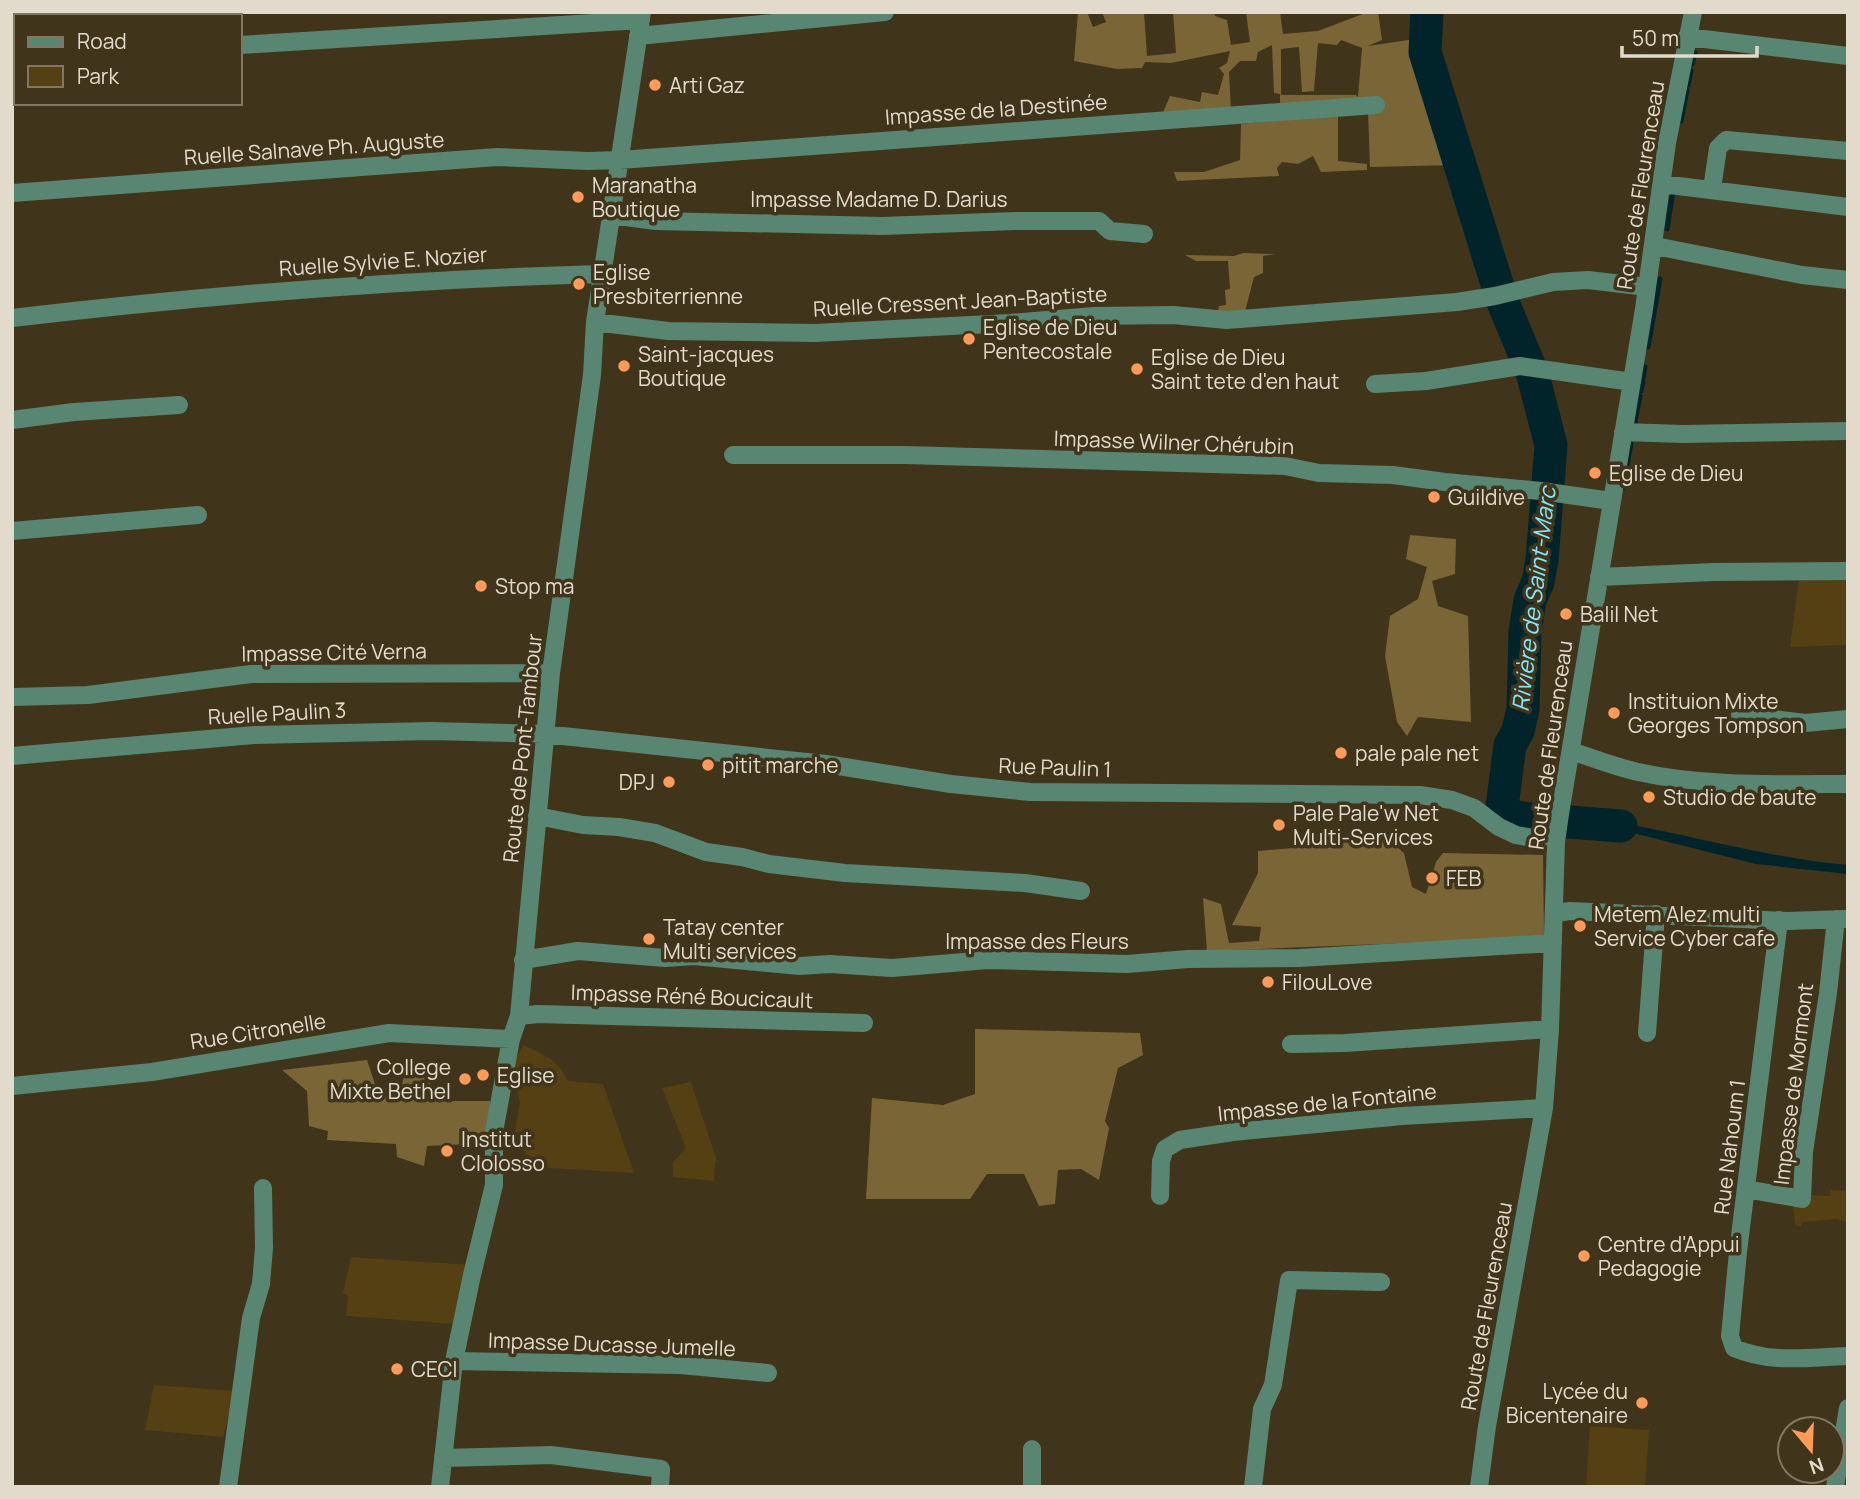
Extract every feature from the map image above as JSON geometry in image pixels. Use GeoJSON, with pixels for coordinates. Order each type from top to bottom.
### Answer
{"type":"FeatureCollection","features":[{"type":"Feature","properties":{"kind":"street"},"geometry":{"type":"LineString","coordinates":[[242,45],[885,12]]}},
{"type":"Feature","properties":{"kind":"street","name":"Route de Fleurenceau"},"geometry":{"type":"LineString","coordinates":[[1479,1487],[1544,1108],[1558,828],[1655,246],[1667,143],[1693,12]]}},
{"type":"Feature","properties":{"kind":"street","name":"Route de Pont-Tambour"},"geometry":{"type":"LineString","coordinates":[[440,1487],[454,1361],[494,1185],[494,1132],[519,1016],[551,673],[592,375],[595,322],[641,23]]}},
{"type":"Feature","properties":{"kind":"street"},"geometry":{"type":"LineString","coordinates":[[1688,37],[1848,56]]}},
{"type":"Feature","properties":{"kind":"street","name":"Impasse de la Destinée"},"geometry":{"type":"LineString","coordinates":[[620,160],[1376,105]]}},
{"type":"Feature","properties":{"kind":"street"},"geometry":{"type":"LineString","coordinates":[[1712,189],[1718,148],[1726,140],[1848,151]]}},
{"type":"Feature","properties":{"kind":"street","name":"Ruelle Salnave Ph. Auguste"},"geometry":{"type":"LineString","coordinates":[[12,193],[497,157],[620,160]]}},
{"type":"Feature","properties":{"kind":"street"},"geometry":{"type":"LineString","coordinates":[[1662,184],[1848,207]]}},
{"type":"Feature","properties":{"kind":"street","name":"Impasse Madame D. Darius"},"geometry":{"type":"LineString","coordinates":[[611,215],[656,221],[882,226],[1099,221],[1110,231],[1144,234]]}},
{"type":"Feature","properties":{"kind":"street"},"geometry":{"type":"LineString","coordinates":[[1655,246],[1802,275],[1848,280]]}},
{"type":"Feature","properties":{"kind":"street","name":"Ruelle Sylvie E. Nozier"},"geometry":{"type":"LineString","coordinates":[[12,318],[167,300],[326,287],[492,277],[603,274]]}},
{"type":"Feature","properties":{"kind":"street","name":"Ruelle Cressent Jean-Baptiste"},"geometry":{"type":"LineString","coordinates":[[595,322],[668,331],[815,333],[1094,316],[1173,315],[1227,320],[1457,302],[1557,281],[1647,287]]}},
{"type":"Feature","properties":{"kind":"street"},"geometry":{"type":"LineString","coordinates":[[1375,384],[1426,381],[1527,366],[1632,382]]}},
{"type":"Feature","properties":{"kind":"street"},"geometry":{"type":"LineString","coordinates":[[12,420],[74,412],[179,405]]}},
{"type":"Feature","properties":{"kind":"street"},"geometry":{"type":"LineString","coordinates":[[1623,432],[1683,434],[1848,431]]}},
{"type":"Feature","properties":{"kind":"street","name":"Impasse Wilner Chérubin"},"geometry":{"type":"LineString","coordinates":[[733,455],[905,455],[1286,466],[1319,473],[1393,475],[1611,501]]}},
{"type":"Feature","properties":{"kind":"street"},"geometry":{"type":"LineString","coordinates":[[12,531],[198,515]]}},
{"type":"Feature","properties":{"kind":"street"},"geometry":{"type":"LineString","coordinates":[[1599,577],[1714,572],[1848,571]]}},
{"type":"Feature","properties":{"kind":"street","name":"Impasse Cité Verna"},"geometry":{"type":"LineString","coordinates":[[12,697],[88,695],[251,674],[551,673]]}},
{"type":"Feature","properties":{"kind":"street"},"geometry":{"type":"LineString","coordinates":[[1740,715],[1805,723],[1848,719]]}},
{"type":"Feature","properties":{"kind":"street","name":"Ruelle Paulin 3"},"geometry":{"type":"LineString","coordinates":[[12,756],[254,735],[431,731],[544,733]]}},
{"type":"Feature","properties":{"kind":"street","name":"Rue Paulin 1"},"geometry":{"type":"LineString","coordinates":[[544,733],[813,762],[951,784],[1030,792],[1420,795],[1452,800],[1474,808],[1499,827],[1516,835],[1558,828]]}},
{"type":"Feature","properties":{"kind":"street"},"geometry":{"type":"LineString","coordinates":[[1571,751],[1636,772],[1666,776],[1738,783],[1848,784]]}},
{"type":"Feature","properties":{"kind":"street"},"geometry":{"type":"LineString","coordinates":[[537,816],[655,834],[706,852],[769,864],[845,873],[1025,884],[1081,891]]}},
{"type":"Feature","properties":{"kind":"street"},"geometry":{"type":"LineString","coordinates":[[1555,913],[1570,911],[1779,920],[1842,919]]}},
{"type":"Feature","properties":{"kind":"street"},"geometry":{"type":"LineString","coordinates":[[1647,1033],[1656,914]]}},
{"type":"Feature","properties":{"kind":"street","name":"Impasse de Mormont"},"geometry":{"type":"LineString","coordinates":[[1746,1189],[1802,1199],[1804,1152],[1842,919]]}},
{"type":"Feature","properties":{"kind":"street","name":"Rue Nahoum 1"},"geometry":{"type":"LineString","coordinates":[[1779,920],[1730,1336],[1734,1348],[1745,1353],[1782,1359],[1848,1356]]}},
{"type":"Feature","properties":{"kind":"street","name":"Impasse des Fleurs"},"geometry":{"type":"LineString","coordinates":[[523,960],[578,951],[665,958],[694,956],[800,966],[831,964],[891,968],[988,960],[1127,964],[1188,959],[1300,958],[1553,943]]}},
{"type":"Feature","properties":{"kind":"street","name":"Impasse Réné Boucicault"},"geometry":{"type":"LineString","coordinates":[[519,1016],[538,1014],[864,1023]]}},
{"type":"Feature","properties":{"kind":"street"},"geometry":{"type":"LineString","coordinates":[[1290,1044],[1345,1043],[1550,1029]]}},
{"type":"Feature","properties":{"kind":"street","name":"Rue Citronelle"},"geometry":{"type":"LineString","coordinates":[[12,1086],[152,1072],[389,1033],[512,1039]]}},
{"type":"Feature","properties":{"kind":"street","name":"Impasse de la Fontaine"},"geometry":{"type":"LineString","coordinates":[[1160,1196],[1161,1161],[1166,1149],[1180,1140],[1234,1132],[1402,1116],[1544,1108]]}},
{"type":"Feature","properties":{"kind":"street"},"geometry":{"type":"LineString","coordinates":[[228,1487],[251,1318],[261,1284],[264,1248],[262,1188]]}},
{"type":"Feature","properties":{"kind":"street"},"geometry":{"type":"LineString","coordinates":[[1253,1487],[1262,1409],[1273,1385],[1289,1280],[1381,1282]]}},
{"type":"Feature","properties":{"kind":"street","name":"Impasse Ducasse Jumelle"},"geometry":{"type":"LineString","coordinates":[[454,1361],[680,1365],[768,1373]]}},
{"type":"Feature","properties":{"kind":"street"},"geometry":{"type":"LineString","coordinates":[[1835,1487],[1848,1408]]}},
{"type":"Feature","properties":{"kind":"street"},"geometry":{"type":"LineString","coordinates":[[1032,1449],[1032,1487]]}},
{"type":"Feature","properties":{"kind":"street"},"geometry":{"type":"LineString","coordinates":[[443,1458],[551,1455],[661,1469],[660,1487]]}},
{"type":"Feature","properties":{"kind":"green space"},"geometry":{"type":"Polygon","coordinates":[[[1799,580],[1848,580],[1848,645],[1790,647],[1799,580]]]}},
{"type":"Feature","properties":{"kind":"green space"},"geometry":{"type":"Polygon","coordinates":[[[523,1045],[550,1058],[568,1081],[603,1084],[634,1173],[534,1167],[514,1136],[520,1102],[511,1068],[523,1045]]]}},
{"type":"Feature","properties":{"kind":"green space"},"geometry":{"type":"Polygon","coordinates":[[[691,1082],[717,1161],[714,1181],[673,1177],[673,1162],[686,1148],[662,1088],[691,1082]]]}},
{"type":"Feature","properties":{"kind":"green space"},"geometry":{"type":"Polygon","coordinates":[[[1831,1190],[1848,1191],[1848,1222],[1836,1219],[1802,1222],[1801,1227],[1795,1225],[1793,1205],[1805,1195],[1830,1196],[1831,1190]]]}},
{"type":"Feature","properties":{"kind":"green space"},"geometry":{"type":"Polygon","coordinates":[[[351,1257],[470,1265],[456,1324],[346,1316],[348,1296],[343,1293],[351,1257]]]}},
{"type":"Feature","properties":{"kind":"green space"},"geometry":{"type":"Polygon","coordinates":[[[154,1385],[236,1391],[223,1437],[145,1430],[154,1385]]]}},
{"type":"Feature","properties":{"kind":"green space"},"geometry":{"type":"Polygon","coordinates":[[[1590,1426],[1649,1430],[1645,1487],[1586,1487],[1590,1426]]]}},
{"type":"Feature","properties":{"kind":"shaded area"},"geometry":{"type":"Polygon","coordinates":[[[1078,12],[1087,12],[1093,27],[1106,22],[1102,12],[1144,12],[1147,56],[1176,53],[1173,12],[1214,12],[1215,16],[1227,20],[1231,45],[1250,42],[1246,12],[1280,12],[1283,34],[1318,31],[1368,12],[1378,12],[1382,40],[1368,46],[1422,38],[1421,53],[1456,165],[1370,167],[1368,113],[1280,108],[1280,94],[1274,93],[1272,45],[1258,52],[1256,61],[1240,61],[1229,72],[1231,111],[1161,117],[1170,96],[1200,102],[1202,92],[1218,95],[1224,74],[1219,68],[1227,63],[1230,51],[1171,63],[1145,62],[1142,68],[1117,69],[1074,61],[1078,12]],[[1341,40],[1337,45],[1318,43],[1314,91],[1302,92],[1299,47],[1281,49],[1281,95],[1358,97],[1362,48],[1341,40]]]}},
{"type":"Feature","properties":{"kind":"shaded area"},"geometry":{"type":"Polygon","coordinates":[[[1338,114],[1338,161],[1367,164],[1367,170],[1321,172],[1313,156],[1298,164],[1282,162],[1277,168],[1279,176],[1177,181],[1174,172],[1204,172],[1240,160],[1241,124],[1338,114]]]}},
{"type":"Feature","properties":{"kind":"shaded area"},"geometry":{"type":"Polygon","coordinates":[[[1243,253],[1275,254],[1263,256],[1263,273],[1254,277],[1243,319],[1191,313],[1193,308],[1218,311],[1219,306],[1226,305],[1225,290],[1230,289],[1228,261],[1196,261],[1185,255],[1234,256],[1243,253]]]}},
{"type":"Feature","properties":{"kind":"shaded area"},"geometry":{"type":"Polygon","coordinates":[[[1410,535],[1456,539],[1455,574],[1432,581],[1438,606],[1468,616],[1471,722],[1418,717],[1407,736],[1397,722],[1385,656],[1390,616],[1418,599],[1427,567],[1406,559],[1410,535]]]}},
{"type":"Feature","properties":{"kind":"shaded area"},"geometry":{"type":"Polygon","coordinates":[[[1326,838],[1390,841],[1404,853],[1412,887],[1426,894],[1436,862],[1443,853],[1543,855],[1544,935],[1207,951],[1203,898],[1221,904],[1229,943],[1259,941],[1261,927],[1232,925],[1258,873],[1258,851],[1317,846],[1326,838]]]}},
{"type":"Feature","properties":{"kind":"shaded area"},"geometry":{"type":"Polygon","coordinates":[[[975,1029],[1140,1033],[1143,1055],[1118,1068],[1105,1121],[1109,1128],[1099,1180],[1081,1169],[1058,1170],[1055,1204],[1039,1206],[1024,1174],[987,1174],[970,1199],[866,1199],[872,1098],[943,1105],[975,1094],[975,1029]]]}},
{"type":"Feature","properties":{"kind":"shaded area"},"geometry":{"type":"Polygon","coordinates":[[[367,1060],[376,1087],[400,1091],[404,1077],[434,1075],[425,1098],[443,1101],[490,1101],[490,1143],[427,1146],[424,1166],[397,1157],[396,1144],[327,1140],[328,1131],[309,1126],[307,1091],[282,1070],[367,1060]]]}},
{"type":"Feature","properties":{"kind":"water"},"geometry":{"type":"Polygon","coordinates":[[[1575,816],[1643,827],[1779,856],[1848,865],[1848,874],[1756,864],[1637,834],[1575,826],[1575,816]]]}},
{"type":"Feature","properties":{"kind":"waterway","name":"Rivière de Saint-Marc"},"geometry":{"type":"LineString","coordinates":[[1427,12],[1425,52],[1502,300],[1532,372],[1551,445],[1542,560],[1538,582],[1530,600],[1525,632],[1523,709],[1518,731],[1510,745],[1502,807],[1506,815],[1529,819],[1621,826]]}},
{"type":"Feature","properties":{"kind":"waterway"},"geometry":{"type":"LineString","coordinates":[[1692,64],[1695,53]]}},
{"type":"Feature","properties":{"kind":"waterway"},"geometry":{"type":"LineString","coordinates":[[1688,85],[1691,71]]}},
{"type":"Feature","properties":{"kind":"waterway"},"geometry":{"type":"LineString","coordinates":[[1681,121],[1687,90]]}},
{"type":"Feature","properties":{"kind":"waterway"},"geometry":{"type":"LineString","coordinates":[[1667,229],[1673,191]]}},
{"type":"Feature","properties":{"kind":"waterway"},"geometry":{"type":"LineString","coordinates":[[1648,347],[1660,279]]}},
{"type":"Feature","properties":{"kind":"waterway"},"geometry":{"type":"LineString","coordinates":[[1643,378],[1645,367]]}},
{"type":"Feature","properties":{"kind":"waterway"},"geometry":{"type":"LineString","coordinates":[[1641,391],[1643,382]]}},
{"type":"Feature","properties":{"kind":"waterway"},"geometry":{"type":"LineString","coordinates":[[1634,427],[1640,396]]}},
{"type":"Feature","properties":{"kind":"waterway"},"geometry":{"type":"LineString","coordinates":[[1626,470],[1631,443]]}},
{"type":"Feature","properties":{"kind":"waterway"},"geometry":{"type":"LineString","coordinates":[[1623,488],[1626,474]]}},
{"type":"Feature","properties":{"kind":"waterway"},"geometry":{"type":"LineString","coordinates":[[1569,806],[1579,820]]}},
{"type":"Feature","properties":{"kind":"place","name":"Arti Gaz"},"geometry":{"type":"Point","coordinates":[655,85]}},
{"type":"Feature","properties":{"kind":"place","name":"Maranatha Boutique"},"geometry":{"type":"Point","coordinates":[578,197]}},
{"type":"Feature","properties":{"kind":"place","name":"Eglise Presbiterrienne"},"geometry":{"type":"Point","coordinates":[579,284]}},
{"type":"Feature","properties":{"kind":"place","name":"Eglise de Dieu Pentecostale"},"geometry":{"type":"Point","coordinates":[969,339]}},
{"type":"Feature","properties":{"kind":"place","name":"Saint-jacques Boutique"},"geometry":{"type":"Point","coordinates":[624,366]}},
{"type":"Feature","properties":{"kind":"place","name":"Eglise de Dieu Saint tete d'en haut"},"geometry":{"type":"Point","coordinates":[1137,369]}},
{"type":"Feature","properties":{"kind":"place","name":"Eglise de Dieu"},"geometry":{"type":"Point","coordinates":[1595,473]}},
{"type":"Feature","properties":{"kind":"place","name":"Guildive"},"geometry":{"type":"Point","coordinates":[1434,497]}},
{"type":"Feature","properties":{"kind":"place","name":"Stop ma"},"geometry":{"type":"Point","coordinates":[481,586]}},
{"type":"Feature","properties":{"kind":"place","name":"Balil Net"},"geometry":{"type":"Point","coordinates":[1566,614]}},
{"type":"Feature","properties":{"kind":"place","name":"Instituion Mixte Georges Tompson"},"geometry":{"type":"Point","coordinates":[1614,713]}},
{"type":"Feature","properties":{"kind":"place","name":"pale pale net"},"geometry":{"type":"Point","coordinates":[1341,753]}},
{"type":"Feature","properties":{"kind":"place","name":"pitit marche"},"geometry":{"type":"Point","coordinates":[708,765]}},
{"type":"Feature","properties":{"kind":"place","name":"DPJ"},"geometry":{"type":"Point","coordinates":[669,782]}},
{"type":"Feature","properties":{"kind":"place","name":"Studio de baute"},"geometry":{"type":"Point","coordinates":[1649,797]}},
{"type":"Feature","properties":{"kind":"place","name":"Pale Pale'w Net Multi-Services"},"geometry":{"type":"Point","coordinates":[1279,825]}},
{"type":"Feature","properties":{"kind":"place","name":"FEB"},"geometry":{"type":"Point","coordinates":[1432,878]}},
{"type":"Feature","properties":{"kind":"place","name":"Metem Alez multi Service Cyber cafe"},"geometry":{"type":"Point","coordinates":[1580,926]}},
{"type":"Feature","properties":{"kind":"place","name":"Tatay center Multi services"},"geometry":{"type":"Point","coordinates":[649,939]}},
{"type":"Feature","properties":{"kind":"place","name":"FilouLove"},"geometry":{"type":"Point","coordinates":[1268,982]}},
{"type":"Feature","properties":{"kind":"place","name":"Eglise"},"geometry":{"type":"Point","coordinates":[483,1075]}},
{"type":"Feature","properties":{"kind":"place","name":"College Mixte Bethel"},"geometry":{"type":"Point","coordinates":[465,1079]}},
{"type":"Feature","properties":{"kind":"place","name":"Institut Clolosso"},"geometry":{"type":"Point","coordinates":[447,1151]}},
{"type":"Feature","properties":{"kind":"place","name":"Centre d'Appui Pedagogie"},"geometry":{"type":"Point","coordinates":[1584,1256]}},
{"type":"Feature","properties":{"kind":"place","name":"CECI"},"geometry":{"type":"Point","coordinates":[397,1369]}},
{"type":"Feature","properties":{"kind":"place","name":"Lycée du Bicentenaire"},"geometry":{"type":"Point","coordinates":[1642,1403]}}]}
